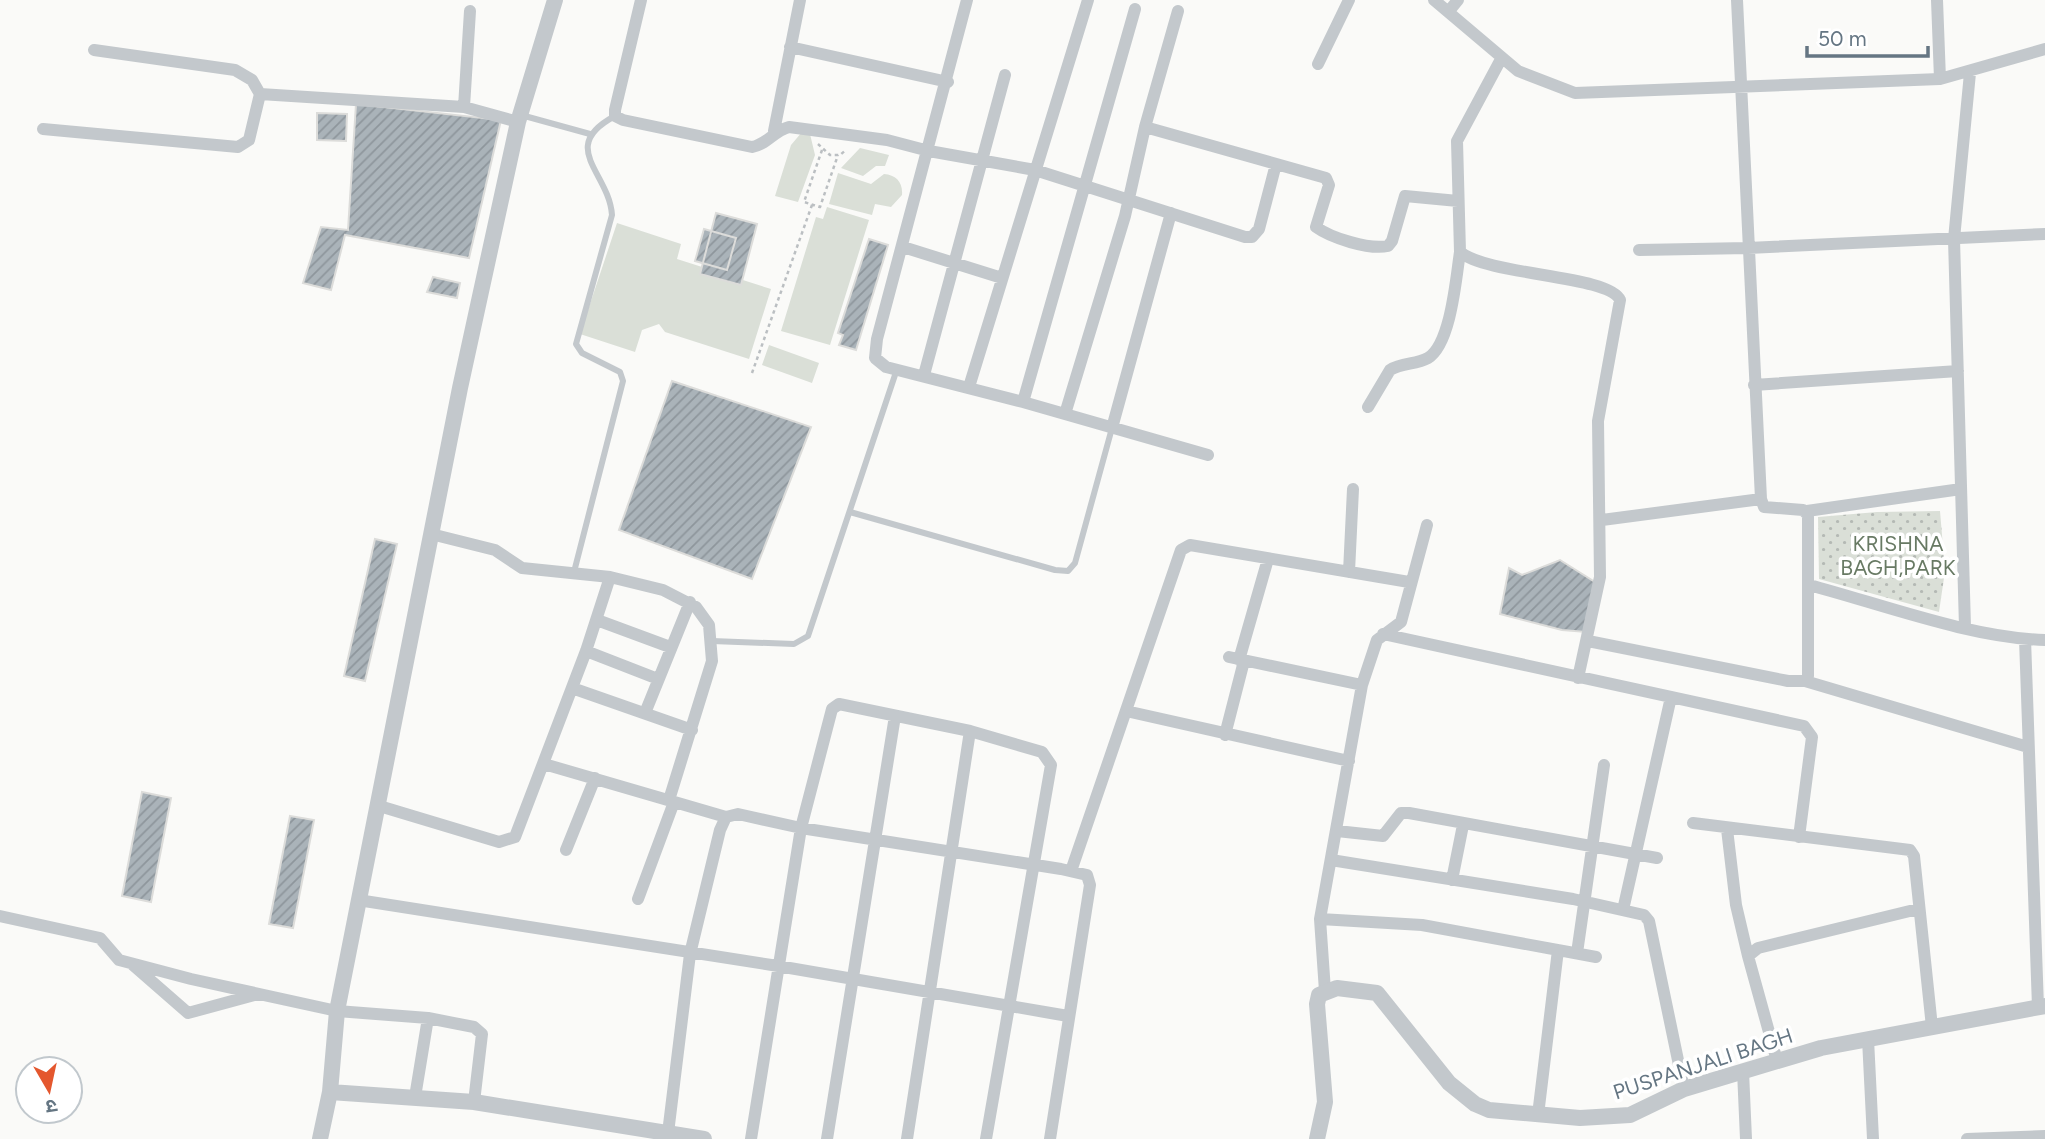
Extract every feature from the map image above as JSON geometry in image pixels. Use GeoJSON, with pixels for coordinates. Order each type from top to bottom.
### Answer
{"type":"FeatureCollection","features":[{"type":"Feature","properties":{"kind":"street"},"geometry":{"type":"LineString","coordinates":[[320,1139],[330,1092],[337,1011],[431,534],[519,118],[555,0]]}},
{"type":"Feature","properties":{"kind":"street"},"geometry":{"type":"LineString","coordinates":[[641,0],[615,116],[752,147],[760,145],[774,131],[800,126],[887,139],[929,151],[1035,170],[1252,237],[1259,229],[1276,164]]}},
{"type":"Feature","properties":{"kind":"street"},"geometry":{"type":"LineString","coordinates":[[774,131],[800,0]]}},
{"type":"Feature","properties":{"kind":"street"},"geometry":{"type":"LineString","coordinates":[[967,0],[875,358],[881,364],[897,369],[1023,402],[1208,456]]}},
{"type":"Feature","properties":{"kind":"street"},"geometry":{"type":"LineString","coordinates":[[969,387],[1087,0]]}},
{"type":"Feature","properties":{"kind":"street"},"geometry":{"type":"LineString","coordinates":[[1318,64],[1349,0]]}},
{"type":"Feature","properties":{"kind":"street"},"geometry":{"type":"LineString","coordinates":[[1434,0],[1501,59],[1530,78],[1575,93],[1940,79],[2045,48]]}},
{"type":"Feature","properties":{"kind":"street"},"geometry":{"type":"LineString","coordinates":[[1449,11],[1458,0]]}},
{"type":"Feature","properties":{"kind":"street"},"geometry":{"type":"LineString","coordinates":[[1737,0],[1760,499],[1768,508],[1807,511],[1961,489]]}},
{"type":"Feature","properties":{"kind":"street"},"geometry":{"type":"LineString","coordinates":[[1937,0],[1940,79]]}},
{"type":"Feature","properties":{"kind":"street"},"geometry":{"type":"LineString","coordinates":[[1023,402],[1135,9]]}},
{"type":"Feature","properties":{"kind":"street"},"geometry":{"type":"LineString","coordinates":[[464,107],[470,11]]}},
{"type":"Feature","properties":{"kind":"street"},"geometry":{"type":"LineString","coordinates":[[1065,414],[1125,216],[1127,198],[1178,11]]}},
{"type":"Feature","properties":{"kind":"street"},"geometry":{"type":"LineString","coordinates":[[789,47],[948,82]]}},
{"type":"Feature","properties":{"kind":"street"},"geometry":{"type":"LineString","coordinates":[[43,129],[238,147],[250,140],[260,94],[252,79],[235,70],[94,50]]}},
{"type":"Feature","properties":{"kind":"street"},"geometry":{"type":"LineString","coordinates":[[1368,407],[1391,370],[1425,360],[1433,353],[1450,315],[1460,252],[1457,141],[1501,59]]}},
{"type":"Feature","properties":{"kind":"street"},"geometry":{"type":"LineString","coordinates":[[1965,627],[1954,239],[1970,72]]}},
{"type":"Feature","properties":{"kind":"street"},"geometry":{"type":"LineString","coordinates":[[924,375],[957,264],[1004,75]]}},
{"type":"Feature","properties":{"kind":"street"},"geometry":{"type":"LineString","coordinates":[[260,94],[464,107],[519,118]]}},
{"type":"Feature","properties":{"kind":"street"},"geometry":{"type":"LineString","coordinates":[[1146,127],[1328,180],[1329,186],[1315,225],[1318,229],[1378,247],[1388,246],[1392,241],[1405,196],[1458,201]]}},
{"type":"Feature","properties":{"kind":"street"},"geometry":{"type":"LineString","coordinates":[[1112,428],[1171,213]]}},
{"type":"Feature","properties":{"kind":"street"},"geometry":{"type":"LineString","coordinates":[[1639,250],[1748,248],[2045,234]]}},
{"type":"Feature","properties":{"kind":"street"},"geometry":{"type":"LineString","coordinates":[[903,247],[1002,278]]}},
{"type":"Feature","properties":{"kind":"street"},"geometry":{"type":"LineString","coordinates":[[1460,252],[1470,259],[1538,276],[1610,288],[1618,295],[1619,309],[1598,421],[1602,520],[1600,578],[1578,678]]}},
{"type":"Feature","properties":{"kind":"street"},"geometry":{"type":"LineString","coordinates":[[1754,385],[1958,371]]}},
{"type":"Feature","properties":{"kind":"street"},"geometry":{"type":"LineString","coordinates":[[1349,572],[1353,489]]}},
{"type":"Feature","properties":{"kind":"street"},"geometry":{"type":"LineString","coordinates":[[1602,520],[1760,499]]}},
{"type":"Feature","properties":{"kind":"street"},"geometry":{"type":"LineString","coordinates":[[1805,681],[1809,669],[1807,511]]}},
{"type":"Feature","properties":{"kind":"street"},"geometry":{"type":"LineString","coordinates":[[1317,1139],[1325,1102],[1317,1004],[1319,995],[1325,991],[1320,919],[1362,685],[1374,648],[1384,634],[1401,622],[1409,582],[1427,525]]}},
{"type":"Feature","properties":{"kind":"street"},"geometry":{"type":"LineString","coordinates":[[431,534],[491,548],[522,568],[610,577],[663,590],[690,602],[709,625],[712,661],[671,801],[638,899]]}},
{"type":"Feature","properties":{"kind":"street"},"geometry":{"type":"LineString","coordinates":[[1071,871],[1181,550],[1190,545],[1409,582]]}},
{"type":"Feature","properties":{"kind":"street"},"geometry":{"type":"LineString","coordinates":[[1225,735],[1237,659],[1268,559]]}},
{"type":"Feature","properties":{"kind":"street"},"geometry":{"type":"LineString","coordinates":[[376,806],[499,842],[508,841],[522,826],[610,577]]}},
{"type":"Feature","properties":{"kind":"street"},"geometry":{"type":"LineString","coordinates":[[1809,585],[1965,627],[2025,639],[2045,640]]}},
{"type":"Feature","properties":{"kind":"street"},"geometry":{"type":"LineString","coordinates":[[645,713],[690,602]]}},
{"type":"Feature","properties":{"kind":"street"},"geometry":{"type":"LineString","coordinates":[[597,620],[670,647]]}},
{"type":"Feature","properties":{"kind":"street"},"geometry":{"type":"LineString","coordinates":[[1384,634],[1808,729],[1812,737],[1799,837]]}},
{"type":"Feature","properties":{"kind":"street"},"geometry":{"type":"LineString","coordinates":[[2025,639],[2042,1006]]}},
{"type":"Feature","properties":{"kind":"street"},"geometry":{"type":"LineString","coordinates":[[1588,640],[1788,681],[1805,681],[2028,747]]}},
{"type":"Feature","properties":{"kind":"street"},"geometry":{"type":"LineString","coordinates":[[586,651],[658,679]]}},
{"type":"Feature","properties":{"kind":"street"},"geometry":{"type":"LineString","coordinates":[[1237,659],[1362,685]]}},
{"type":"Feature","properties":{"kind":"street"},"geometry":{"type":"LineString","coordinates":[[572,688],[692,730]]}},
{"type":"Feature","properties":{"kind":"street"},"geometry":{"type":"LineString","coordinates":[[1622,910],[1671,697]]}},
{"type":"Feature","properties":{"kind":"street"},"geometry":{"type":"LineString","coordinates":[[751,1139],[801,828],[833,706],[842,704],[970,731],[1042,752],[1049,758],[1051,765],[986,1139]]}},
{"type":"Feature","properties":{"kind":"street"},"geometry":{"type":"LineString","coordinates":[[1126,711],[1349,761]]}},
{"type":"Feature","properties":{"kind":"street"},"geometry":{"type":"LineString","coordinates":[[827,1139],[895,716]]}},
{"type":"Feature","properties":{"kind":"street"},"geometry":{"type":"LineString","coordinates":[[907,1139],[970,731]]}},
{"type":"Feature","properties":{"kind":"street"},"geometry":{"type":"LineString","coordinates":[[544,764],[726,817],[738,814],[801,828],[876,838],[1087,875],[1090,882],[1050,1139]]}},
{"type":"Feature","properties":{"kind":"street"},"geometry":{"type":"LineString","coordinates":[[1577,953],[1604,765]]}},
{"type":"Feature","properties":{"kind":"street"},"geometry":{"type":"LineString","coordinates":[[566,850],[594,778]]}},
{"type":"Feature","properties":{"kind":"street"},"geometry":{"type":"LineString","coordinates":[[1337,831],[1383,836],[1398,816],[1405,813],[1657,858]]}},
{"type":"Feature","properties":{"kind":"street"},"geometry":{"type":"LineString","coordinates":[[668,1133],[690,954],[726,817]]}},
{"type":"Feature","properties":{"kind":"street"},"geometry":{"type":"LineString","coordinates":[[1693,823],[1910,850],[1914,856],[1933,1027]]}},
{"type":"Feature","properties":{"kind":"street"},"geometry":{"type":"LineString","coordinates":[[1452,880],[1463,825]]}},
{"type":"Feature","properties":{"kind":"street"},"geometry":{"type":"LineString","coordinates":[[1727,829],[1736,905],[1777,1061]]}},
{"type":"Feature","properties":{"kind":"street"},"geometry":{"type":"LineString","coordinates":[[1331,860],[1640,913],[1649,921],[1684,1089]]}},
{"type":"Feature","properties":{"kind":"street"},"geometry":{"type":"LineString","coordinates":[[358,900],[778,966],[1068,1016]]}},
{"type":"Feature","properties":{"kind":"street"},"geometry":{"type":"LineString","coordinates":[[1748,956],[1758,948],[1918,909]]}},
{"type":"Feature","properties":{"kind":"street"},"geometry":{"type":"LineString","coordinates":[[0,916],[100,938],[117,958],[130,963],[259,994],[337,1011],[428,1018],[480,1030],[482,1034],[474,1102]]}},
{"type":"Feature","properties":{"kind":"street"},"geometry":{"type":"LineString","coordinates":[[1320,919],[1422,925],[1596,957]]}},
{"type":"Feature","properties":{"kind":"street"},"geometry":{"type":"LineString","coordinates":[[1538,1115],[1558,950]]}},
{"type":"Feature","properties":{"kind":"street"},"geometry":{"type":"LineString","coordinates":[[130,963],[188,1013],[259,994]]}},
{"type":"Feature","properties":{"kind":"street","name":"PUSPANJALI BAGH"},"geometry":{"type":"LineString","coordinates":[[1325,991],[1345,988],[1377,993],[1464,1097],[1489,1110],[1580,1118],[1630,1115],[1684,1089],[1821,1048],[2042,1006]]}},
{"type":"Feature","properties":{"kind":"street"},"geometry":{"type":"LineString","coordinates":[[415,1097],[428,1018]]}},
{"type":"Feature","properties":{"kind":"street"},"geometry":{"type":"LineString","coordinates":[[1868,1039],[1873,1139]]}},
{"type":"Feature","properties":{"kind":"street"},"geometry":{"type":"LineString","coordinates":[[1743,1071],[1746,1139]]}},
{"type":"Feature","properties":{"kind":"street"},"geometry":{"type":"LineString","coordinates":[[330,1092],[474,1102],[704,1139]]}},
{"type":"Feature","properties":{"kind":"street"},"geometry":{"type":"LineString","coordinates":[[1967,1139],[2045,1136]]}},
{"type":"Feature","properties":{"kind":"lane"},"geometry":{"type":"LineString","coordinates":[[519,118],[590,134],[615,116]]}},
{"type":"Feature","properties":{"kind":"lane"},"geometry":{"type":"LineString","coordinates":[[574,572],[623,381],[620,372],[582,353],[576,344],[611,225],[609,199],[589,156],[590,134]]}},
{"type":"Feature","properties":{"kind":"lane"},"geometry":{"type":"LineString","coordinates":[[712,641],[794,644],[804,640],[815,620],[897,369]]}},
{"type":"Feature","properties":{"kind":"lane"},"geometry":{"type":"LineString","coordinates":[[850,512],[1055,570],[1068,570],[1075,563],[1112,428]]}},
{"type":"Feature","properties":{"kind":"path"},"geometry":{"type":"LineString","coordinates":[[822,150],[804,202],[812,205],[820,207],[838,155]]}},
{"type":"Feature","properties":{"kind":"path"},"geometry":{"type":"LineString","coordinates":[[752,373],[812,205]]}},
{"type":"Feature","properties":{"kind":"green space"},"geometry":{"type":"Polygon","coordinates":[[[802,132],[810,134],[815,155],[798,202],[775,196],[791,145],[802,132]]]}},
{"type":"Feature","properties":{"kind":"green space"},"geometry":{"type":"Polygon","coordinates":[[[860,148],[889,155],[885,166],[876,166],[863,176],[841,168],[860,148]]]}},
{"type":"Feature","properties":{"kind":"green space"},"geometry":{"type":"Polygon","coordinates":[[[838,173],[871,184],[884,174],[892,176],[900,183],[902,195],[891,207],[875,204],[872,215],[829,204],[838,173]]]}},
{"type":"Feature","properties":{"kind":"green space"},"geometry":{"type":"Polygon","coordinates":[[[827,207],[869,220],[830,345],[781,331],[816,217],[823,219],[827,207]]]}},
{"type":"Feature","properties":{"kind":"green space"},"geometry":{"type":"Polygon","coordinates":[[[617,223],[681,244],[677,259],[771,289],[749,359],[665,332],[659,324],[642,330],[635,352],[580,334],[617,223]]]}},
{"type":"Feature","properties":{"kind":"green space"},"geometry":{"type":"Polygon","coordinates":[[[769,345],[819,363],[812,383],[762,365],[769,345]]]}},
{"type":"Feature","properties":{"kind":"green space","name":"KRISHNA BAGH,PARK"},"geometry":{"type":"Polygon","coordinates":[[[1940,511],[1945,571],[1939,612],[1819,579],[1818,517],[1940,511]]]}},
{"type":"Feature","properties":{"kind":"building"},"geometry":{"type":"Polygon","coordinates":[[[356,104],[501,120],[469,258],[345,235],[331,290],[303,283],[321,227],[348,230],[356,104]]]}},
{"type":"Feature","properties":{"kind":"building"},"geometry":{"type":"Polygon","coordinates":[[[317,113],[347,114],[346,141],[317,140],[317,113]]]}},
{"type":"Feature","properties":{"kind":"building"},"geometry":{"type":"Polygon","coordinates":[[[716,213],[757,224],[741,285],[700,274],[716,213]]]}},
{"type":"Feature","properties":{"kind":"building"},"geometry":{"type":"Polygon","coordinates":[[[704,229],[736,238],[727,270],[695,261],[704,229]]]}},
{"type":"Feature","properties":{"kind":"building"},"geometry":{"type":"Polygon","coordinates":[[[869,239],[888,245],[856,350],[839,345],[843,335],[838,333],[869,239]]]}},
{"type":"Feature","properties":{"kind":"building"},"geometry":{"type":"Polygon","coordinates":[[[433,277],[460,283],[457,298],[427,292],[433,277]]]}},
{"type":"Feature","properties":{"kind":"building"},"geometry":{"type":"Polygon","coordinates":[[[672,381],[811,427],[752,579],[619,530],[672,381]]]}},
{"type":"Feature","properties":{"kind":"building"},"geometry":{"type":"Polygon","coordinates":[[[375,539],[397,544],[365,681],[344,676],[375,539]]]}},
{"type":"Feature","properties":{"kind":"building"},"geometry":{"type":"Polygon","coordinates":[[[1560,560],[1598,584],[1586,632],[1562,630],[1500,614],[1509,568],[1522,575],[1560,560]]]}},
{"type":"Feature","properties":{"kind":"building"},"geometry":{"type":"Polygon","coordinates":[[[142,792],[171,798],[151,902],[122,896],[142,792]]]}},
{"type":"Feature","properties":{"kind":"building"},"geometry":{"type":"Polygon","coordinates":[[[290,816],[314,820],[293,928],[269,924],[290,816]]]}}]}
